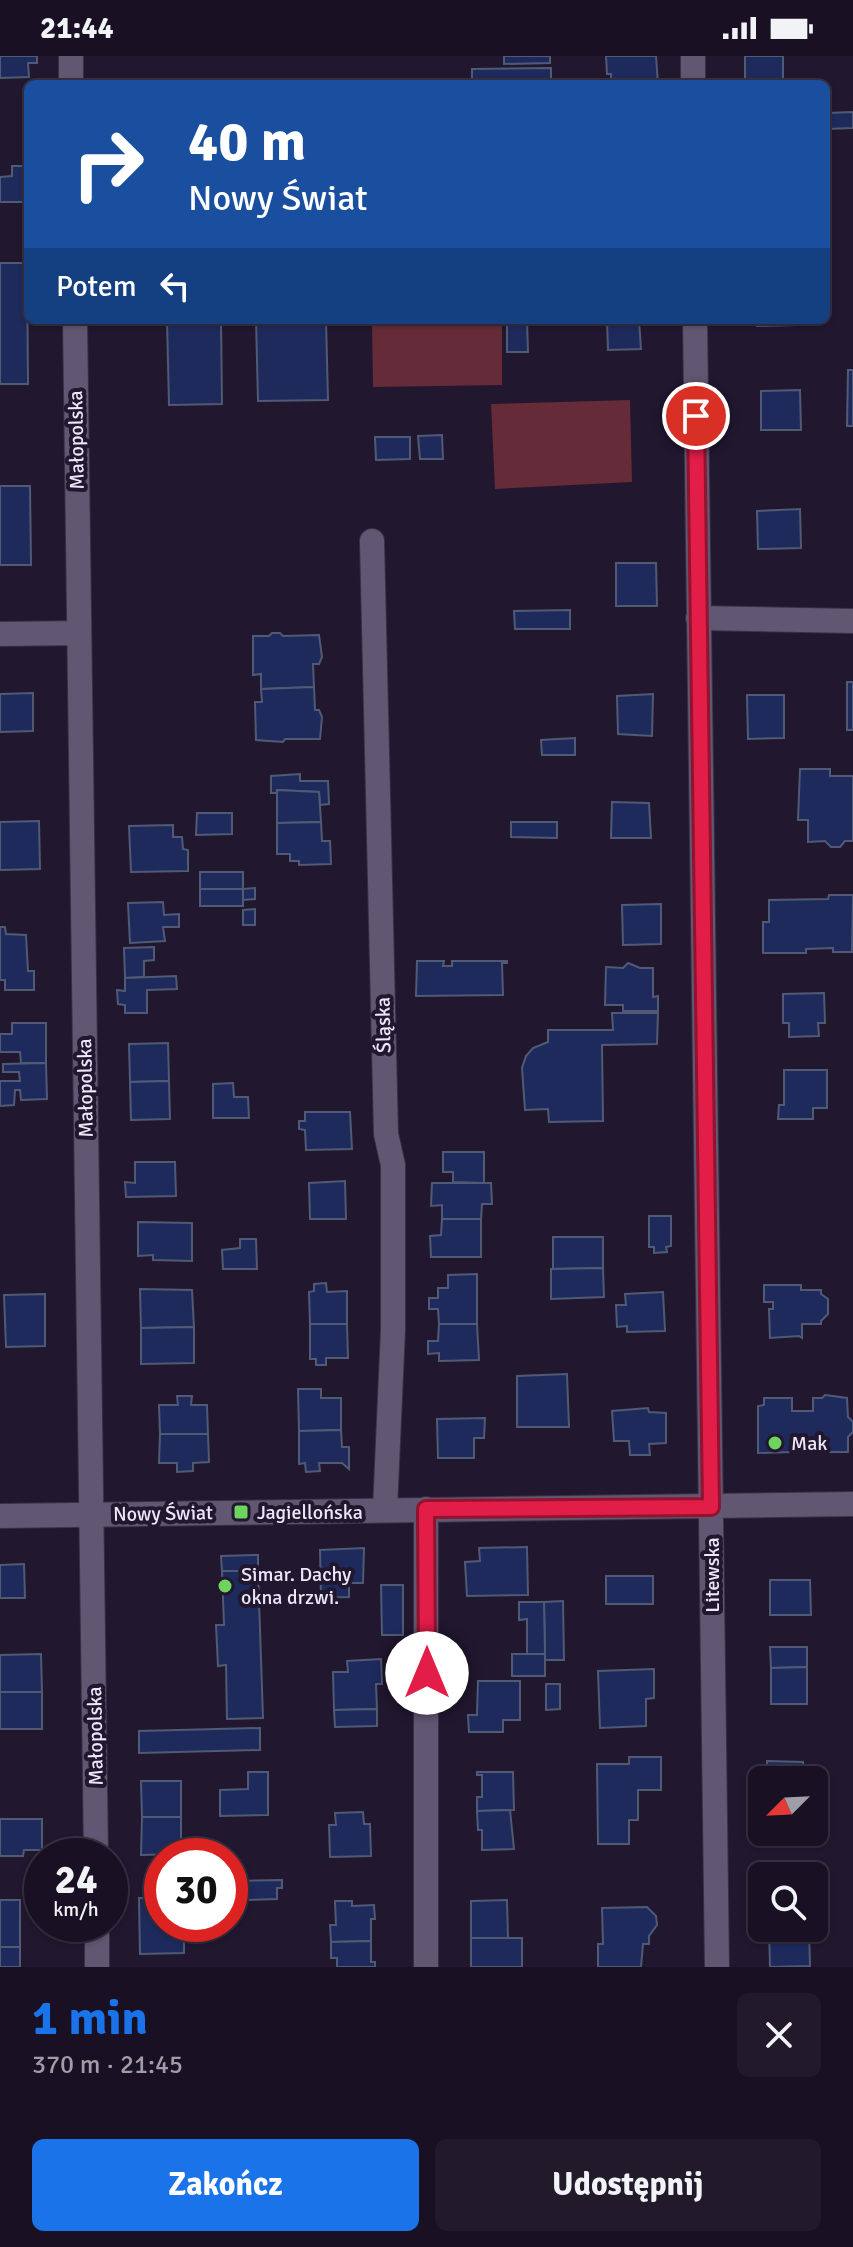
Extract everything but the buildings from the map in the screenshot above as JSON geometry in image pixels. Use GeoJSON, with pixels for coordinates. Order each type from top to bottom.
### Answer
{"type":"FeatureCollection","features":[{"type":"Feature","properties":{"kind":"street"},"geometry":{"type":"LineString","coordinates":[[71,56],[71,80]]}},
{"type":"Feature","properties":{"kind":"street"},"geometry":{"type":"LineString","coordinates":[[693,56],[693,80]]}},
{"type":"Feature","properties":{"kind":"street","name":"Małopolska"},"geometry":{"type":"LineString","coordinates":[[75,324],[96,1838]]}},
{"type":"Feature","properties":{"kind":"street","name":"Litewska"},"geometry":{"type":"LineString","coordinates":[[695,324],[717,1967]]}},
{"type":"Feature","properties":{"kind":"street","name":"Śląska"},"geometry":{"type":"LineString","coordinates":[[372,541],[386,1134],[393,1165],[393,1330],[385,1509]]}},
{"type":"Feature","properties":{"kind":"street"},"geometry":{"type":"LineString","coordinates":[[698,618],[853,621]]}},
{"type":"Feature","properties":{"kind":"street"},"geometry":{"type":"LineString","coordinates":[[0,634],[79,633]]}},
{"type":"Feature","properties":{"kind":"street","name":"Nowy Świat"},"geometry":{"type":"LineString","coordinates":[[0,1516],[853,1504]]}},
{"type":"Feature","properties":{"kind":"street"},"geometry":{"type":"LineString","coordinates":[[426,1509],[426,1967]]}},
{"type":"Feature","properties":{"kind":"street"},"geometry":{"type":"LineString","coordinates":[[97,1942],[97,1967]]}},
{"type":"Feature","properties":{"kind":"shaded area"},"geometry":{"type":"Polygon","coordinates":[[[372,324],[502,324],[502,385],[373,387],[372,324]]]}},
{"type":"Feature","properties":{"kind":"shaded area"},"geometry":{"type":"Polygon","coordinates":[[[630,400],[632,482],[495,489],[491,404],[630,400]]]}},
{"type":"Feature","properties":{"kind":"place","name":"Mak"},"geometry":{"type":"Point","coordinates":[775,1443]}},
{"type":"Feature","properties":{"kind":"place","name":"Jagiellońska"},"geometry":{"type":"Point","coordinates":[241,1512]}},
{"type":"Feature","properties":{"kind":"place","name":"Simar. Dachy okna drzwi."},"geometry":{"type":"Point","coordinates":[225,1586]}},
{"type":"Feature","properties":{"kind":"route"},"geometry":{"type":"LineString","coordinates":[[427,1673],[426,1509],[711,1507],[696,416]]}}]}
